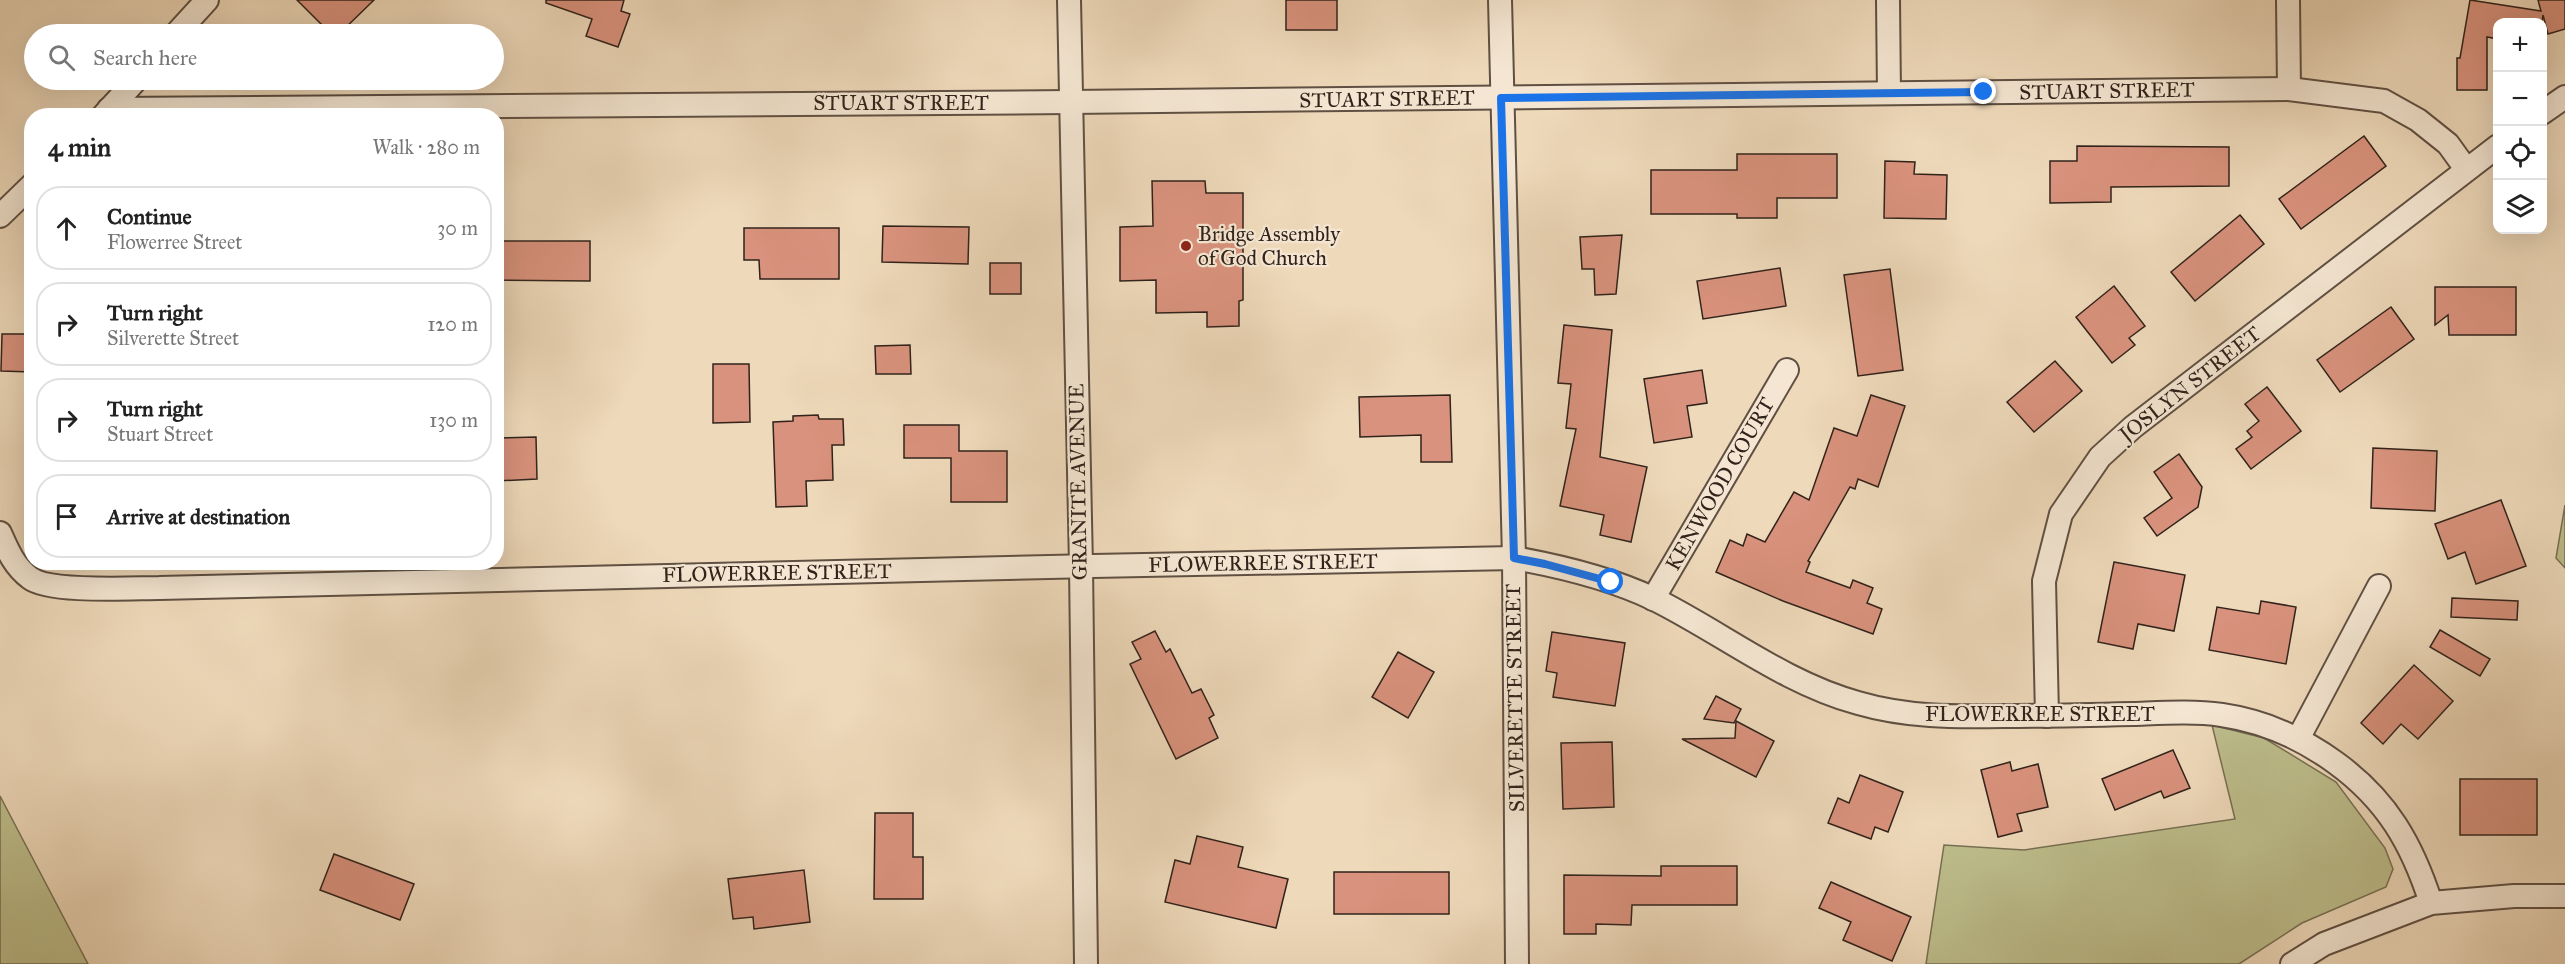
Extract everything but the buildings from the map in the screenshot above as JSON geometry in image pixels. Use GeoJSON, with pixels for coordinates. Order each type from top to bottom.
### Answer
{"type":"FeatureCollection","features":[{"type":"Feature","properties":{"kind":"street"},"geometry":{"type":"LineString","coordinates":[[185,24],[207,0]]}},
{"type":"Feature","properties":{"kind":"street","name":"GRANITE AVENUE"},"geometry":{"type":"LineString","coordinates":[[1069,0],[1081,566],[1086,964]]}},
{"type":"Feature","properties":{"kind":"street","name":"SILVERETTE STREET"},"geometry":{"type":"LineString","coordinates":[[1500,0],[1514,558],[1518,964]]}},
{"type":"Feature","properties":{"kind":"street"},"geometry":{"type":"LineString","coordinates":[[1888,0],[1889,93]]}},
{"type":"Feature","properties":{"kind":"street"},"geometry":{"type":"LineString","coordinates":[[2288,0],[2289,88]]}},
{"type":"Feature","properties":{"kind":"street","name":"STUART STREET"},"geometry":{"type":"LineString","coordinates":[[280,108],[1501,98],[2289,88],[2384,101],[2418,120],[2448,144],[2466,169]]}},
{"type":"Feature","properties":{"kind":"street"},"geometry":{"type":"LineString","coordinates":[[110,108],[127,90]]}},
{"type":"Feature","properties":{"kind":"street"},"geometry":{"type":"LineString","coordinates":[[2547,110],[2565,97]]}},
{"type":"Feature","properties":{"kind":"street","name":"JOSLYN STREET"},"geometry":{"type":"LineString","coordinates":[[2047,716],[2044,581],[2061,514],[2100,457],[2133,426],[2493,150]]}},
{"type":"Feature","properties":{"kind":"street"},"geometry":{"type":"LineString","coordinates":[[0,216],[24,193]]}},
{"type":"Feature","properties":{"kind":"street","name":"KENWOOD COURT"},"geometry":{"type":"LineString","coordinates":[[1653,599],[1786,370]]}},
{"type":"Feature","properties":{"kind":"street","name":"FLOWERREE STREET"},"geometry":{"type":"LineString","coordinates":[[0,533],[11,560],[32,580],[53,586],[183,588],[1514,558],[1611,582],[1653,599],[1805,683],[1855,703],[1890,711],[1937,717],[2180,713],[2221,715],[2256,723],[2298,739],[2350,773],[2381,804],[2403,834],[2419,865],[2431,903]]}},
{"type":"Feature","properties":{"kind":"street"},"geometry":{"type":"LineString","coordinates":[[2298,739],[2379,586]]}},
{"type":"Feature","properties":{"kind":"street"},"geometry":{"type":"LineString","coordinates":[[2292,964],[2324,944],[2431,903],[2514,896],[2565,896]]}},
{"type":"Feature","properties":{"kind":"green space"},"geometry":{"type":"Polygon","coordinates":[[[2565,505],[2565,568],[2556,558],[2565,505]]]}},
{"type":"Feature","properties":{"kind":"green space"},"geometry":{"type":"Polygon","coordinates":[[[2212,725],[2264,738],[2336,782],[2385,848],[2393,869],[2386,887],[2302,923],[2239,964],[1926,964],[1944,845],[2024,850],[2235,819],[2212,725]]]}},
{"type":"Feature","properties":{"kind":"green space"},"geometry":{"type":"Polygon","coordinates":[[[0,796],[88,964],[0,964],[0,796]]]}},
{"type":"Feature","properties":{"kind":"place","name":"Bridge Assembly of God Church"},"geometry":{"type":"Point","coordinates":[1186,246]}},
{"type":"Feature","properties":{"kind":"route"},"geometry":{"type":"LineString","coordinates":[[1611,582],[1514,558],[1501,98],[1984,92]]}}]}
